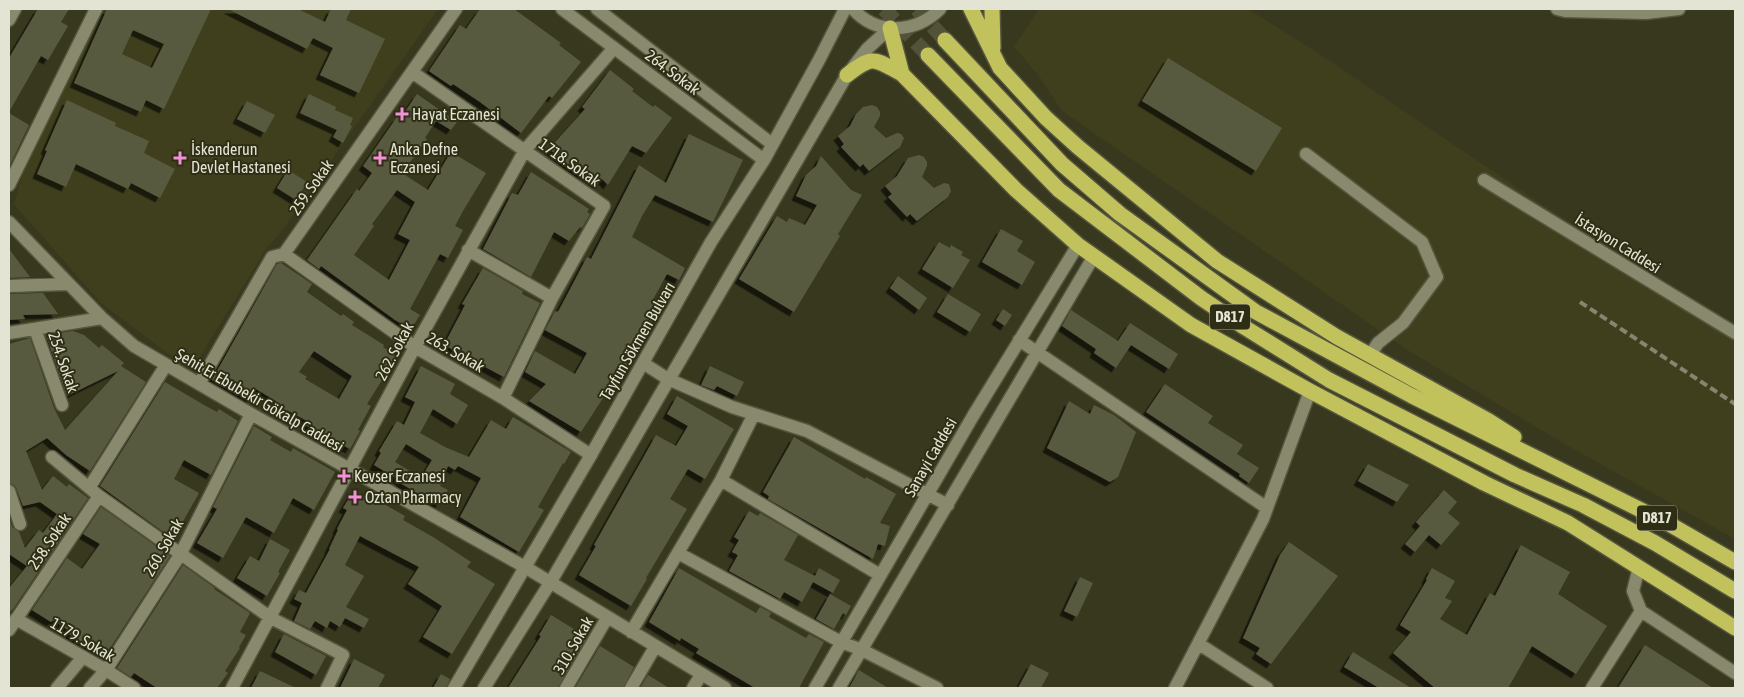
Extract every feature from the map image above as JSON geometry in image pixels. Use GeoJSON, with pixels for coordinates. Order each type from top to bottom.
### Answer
{"type":"FeatureCollection","features":[{"type":"Feature","properties":{"kind":"highway"},"geometry":{"type":"LineString","coordinates":[[971,9],[1000,68],[1046,118],[1078,148],[1218,261],[1337,337],[1490,421],[1577,478]]}},
{"type":"Feature","properties":{"kind":"highway"},"geometry":{"type":"LineString","coordinates":[[992,9],[993,48],[1000,68]]}},
{"type":"Feature","properties":{"kind":"highway"},"geometry":{"type":"LineString","coordinates":[[890,28],[902,74]]}},
{"type":"Feature","properties":{"kind":"highway","name":"D817"},"geometry":{"type":"LineString","coordinates":[[946,40],[1062,164],[1120,214],[1256,312],[1412,396],[1671,524],[1735,562]]}},
{"type":"Feature","properties":{"kind":"highway","name":"D817"},"geometry":{"type":"LineString","coordinates":[[928,55],[1059,190],[1194,293],[1244,327],[1330,380],[1515,476],[1583,505],[1655,543],[1735,591]]}},
{"type":"Feature","properties":{"kind":"highway"},"geometry":{"type":"LineString","coordinates":[[847,75],[863,63],[872,60],[880,62],[902,74],[1016,190],[1078,245],[1190,325],[1484,483],[1568,522],[1735,628]]}},
{"type":"Feature","properties":{"kind":"street"},"geometry":{"type":"LineString","coordinates":[[9,20],[15,9]]}},
{"type":"Feature","properties":{"kind":"street"},"geometry":{"type":"LineString","coordinates":[[9,185],[96,9]]}},
{"type":"Feature","properties":{"kind":"street","name":"259. Sokak"},"geometry":{"type":"LineString","coordinates":[[200,384],[272,257],[284,254],[456,9]]}},
{"type":"Feature","properties":{"kind":"street","name":"264. Sokak"},"geometry":{"type":"LineString","coordinates":[[562,9],[764,160]]}},
{"type":"Feature","properties":{"kind":"street","name":"264. Sokak"},"geometry":{"type":"LineString","coordinates":[[597,9],[772,144]]}},
{"type":"Feature","properties":{"kind":"street","name":"Tayfun Sökmen Bulvarı"},"geometry":{"type":"LineString","coordinates":[[454,688],[591,455],[711,242],[764,160],[845,9]]}},
{"type":"Feature","properties":{"kind":"street"},"geometry":{"type":"LineString","coordinates":[[852,9],[859,16],[874,24],[890,28],[906,28],[920,24],[940,9]]}},
{"type":"Feature","properties":{"kind":"street"},"geometry":{"type":"LineString","coordinates":[[1562,9],[1646,13],[1679,9]]}},
{"type":"Feature","properties":{"kind":"street"},"geometry":{"type":"LineString","coordinates":[[484,688],[550,583],[847,75],[867,49],[890,28]]}},
{"type":"Feature","properties":{"kind":"street","name":"262. Sokak"},"geometry":{"type":"LineString","coordinates":[[232,688],[415,347],[525,150],[614,48]]}},
{"type":"Feature","properties":{"kind":"street","name":"1718. Sokak"},"geometry":{"type":"LineString","coordinates":[[412,72],[604,206],[552,298],[503,398]]}},
{"type":"Feature","properties":{"kind":"street"},"geometry":{"type":"LineString","coordinates":[[1306,154],[1422,242],[1437,277],[1404,324],[1378,343],[1370,355]]}},
{"type":"Feature","properties":{"kind":"street","name":"İstasyon Caddesi"},"geometry":{"type":"LineString","coordinates":[[1484,180],[1735,333]]}},
{"type":"Feature","properties":{"kind":"street","name":"Şehit Er Ebubekir Gökalp Caddesi"},"geometry":{"type":"LineString","coordinates":[[9,222],[67,284],[134,346],[349,470],[525,567],[725,688]]}},
{"type":"Feature","properties":{"kind":"street","name":"Sanayi Caddesi"},"geometry":{"type":"LineString","coordinates":[[814,688],[927,494],[1078,245]]}},
{"type":"Feature","properties":{"kind":"street"},"geometry":{"type":"LineString","coordinates":[[468,250],[552,298]]}},
{"type":"Feature","properties":{"kind":"street","name":"263. Sokak"},"geometry":{"type":"LineString","coordinates":[[284,254],[415,347],[503,398],[591,455]]}},
{"type":"Feature","properties":{"kind":"street"},"geometry":{"type":"LineString","coordinates":[[839,688],[1094,256]]}},
{"type":"Feature","properties":{"kind":"street"},"geometry":{"type":"LineString","coordinates":[[9,286],[67,284]]}},
{"type":"Feature","properties":{"kind":"street"},"geometry":{"type":"LineString","coordinates":[[9,333],[102,318]]}},
{"type":"Feature","properties":{"kind":"street","name":"254. Sokak"},"geometry":{"type":"LineString","coordinates":[[35,329],[62,405]]}},
{"type":"Feature","properties":{"kind":"street"},"geometry":{"type":"LineString","coordinates":[[1019,340],[1268,508]]}},
{"type":"Feature","properties":{"kind":"street"},"geometry":{"type":"LineString","coordinates":[[643,363],[668,380],[732,407],[808,431],[948,505]]}},
{"type":"Feature","properties":{"kind":"street","name":"258. Sokak"},"geometry":{"type":"LineString","coordinates":[[12,624],[94,492],[166,365]]}},
{"type":"Feature","properties":{"kind":"street"},"geometry":{"type":"LineString","coordinates":[[1175,688],[1268,508],[1310,391]]}},
{"type":"Feature","properties":{"kind":"street","name":"260. Sokak"},"geometry":{"type":"LineString","coordinates":[[90,688],[106,670],[180,554],[251,414]]}},
{"type":"Feature","properties":{"kind":"street"},"geometry":{"type":"LineString","coordinates":[[631,632],[721,480],[754,414]]}},
{"type":"Feature","properties":{"kind":"street"},"geometry":{"type":"LineString","coordinates":[[52,457],[94,492],[271,618],[343,655],[327,688]]}},
{"type":"Feature","properties":{"kind":"street"},"geometry":{"type":"LineString","coordinates":[[721,480],[880,575]]}},
{"type":"Feature","properties":{"kind":"street"},"geometry":{"type":"LineString","coordinates":[[9,492],[20,524]]}},
{"type":"Feature","properties":{"kind":"street"},"geometry":{"type":"LineString","coordinates":[[678,553],[841,642],[862,650],[937,688]]}},
{"type":"Feature","properties":{"kind":"street"},"geometry":{"type":"LineString","coordinates":[[1639,567],[1633,591],[1641,611],[1735,673]]}},
{"type":"Feature","properties":{"kind":"street"},"geometry":{"type":"LineString","coordinates":[[1592,688],[1641,611]]}},
{"type":"Feature","properties":{"kind":"street","name":"310. Sokak"},"geometry":{"type":"LineString","coordinates":[[566,688],[607,618]]}},
{"type":"Feature","properties":{"kind":"street","name":"1179. Sokak"},"geometry":{"type":"LineString","coordinates":[[12,624],[83,657],[134,688]]}},
{"type":"Feature","properties":{"kind":"street"},"geometry":{"type":"LineString","coordinates":[[1199,644],[1267,688]]}},
{"type":"Feature","properties":{"kind":"street"},"geometry":{"type":"LineString","coordinates":[[631,688],[655,647]]}},
{"type":"Feature","properties":{"kind":"street"},"geometry":{"type":"LineString","coordinates":[[57,688],[83,657]]}},
{"type":"Feature","properties":{"kind":"street"},"geometry":{"type":"LineString","coordinates":[[693,688],[701,674]]}},
{"type":"Feature","properties":{"kind":"shaded area","name":"İskenderun Devlet Hastanesi"},"geometry":{"type":"Polygon","coordinates":[[[91,9],[438,9],[278,236],[268,246],[191,371],[101,303],[14,204],[40,113],[91,9]]]}},
{"type":"Feature","properties":{"kind":"shaded area"},"geometry":{"type":"Polygon","coordinates":[[[1039,9],[1248,9],[1315,51],[1735,332],[1735,539],[1568,446],[1409,351],[1062,111],[1039,76],[1014,47],[1039,9]]]}},
{"type":"Feature","properties":{"kind":"building"},"geometry":{"type":"Polygon","coordinates":[[[38,9],[69,9],[61,22],[68,26],[48,60],[41,56],[9,112],[9,58],[38,9]]]}},
{"type":"Feature","properties":{"kind":"building"},"geometry":{"type":"Polygon","coordinates":[[[107,9],[211,9],[164,109],[146,100],[141,112],[74,83],[107,9]],[[133,30],[122,54],[152,68],[164,44],[133,30]]]}},
{"type":"Feature","properties":{"kind":"building"},"geometry":{"type":"Polygon","coordinates":[[[228,9],[298,9],[325,22],[331,9],[351,9],[346,20],[385,39],[359,93],[320,75],[333,48],[313,38],[307,49],[228,9]]]}},
{"type":"Feature","properties":{"kind":"building"},"geometry":{"type":"Polygon","coordinates":[[[480,9],[514,9],[561,43],[559,45],[581,62],[552,98],[549,96],[521,133],[480,102],[429,71],[460,25],[466,29],[480,9]]]}},
{"type":"Feature","properties":{"kind":"building"},"geometry":{"type":"Polygon","coordinates":[[[1168,58],[1282,128],[1256,171],[1142,101],[1168,58]]]}},
{"type":"Feature","properties":{"kind":"building"},"geometry":{"type":"Polygon","coordinates":[[[610,70],[634,89],[632,91],[653,107],[655,105],[672,118],[646,153],[632,146],[608,185],[602,179],[598,184],[584,174],[582,176],[549,149],[585,109],[582,107],[610,70]]]}},
{"type":"Feature","properties":{"kind":"building"},"geometry":{"type":"Polygon","coordinates":[[[309,94],[336,107],[335,110],[353,118],[350,125],[352,126],[343,143],[333,137],[337,130],[300,113],[309,94]]]}},
{"type":"Feature","properties":{"kind":"building"},"geometry":{"type":"Polygon","coordinates":[[[417,94],[457,122],[451,130],[436,121],[425,138],[427,139],[402,173],[428,190],[451,152],[486,173],[455,226],[463,230],[448,258],[440,254],[410,309],[420,315],[411,329],[395,320],[321,266],[319,269],[307,260],[357,189],[359,191],[372,173],[363,166],[397,117],[400,119],[417,94]],[[397,190],[372,224],[374,226],[354,255],[389,280],[410,240],[398,234],[415,202],[397,190]]]}},
{"type":"Feature","properties":{"kind":"building"},"geometry":{"type":"Polygon","coordinates":[[[67,100],[116,123],[115,126],[149,141],[144,153],[175,169],[160,198],[131,183],[128,189],[76,164],[66,187],[37,174],[47,151],[45,150],[67,100]]]}},
{"type":"Feature","properties":{"kind":"building"},"geometry":{"type":"Polygon","coordinates":[[[247,101],[275,115],[265,133],[237,119],[247,101]]]}},
{"type":"Feature","properties":{"kind":"building"},"geometry":{"type":"Polygon","coordinates":[[[872,105],[877,107],[880,112],[874,127],[886,138],[897,133],[901,134],[904,138],[900,147],[869,171],[863,164],[860,167],[841,147],[844,144],[838,136],[850,126],[856,114],[863,107],[872,105]]]}},
{"type":"Feature","properties":{"kind":"building"},"geometry":{"type":"Polygon","coordinates":[[[9,113],[29,125],[9,167],[9,113]]]}},
{"type":"Feature","properties":{"kind":"building"},"geometry":{"type":"Polygon","coordinates":[[[689,134],[743,160],[713,222],[655,195],[642,216],[632,237],[685,268],[679,280],[667,274],[651,303],[658,307],[645,337],[643,336],[638,348],[636,347],[628,369],[623,367],[581,432],[529,401],[546,384],[525,372],[535,351],[575,374],[587,353],[545,330],[555,311],[559,310],[587,257],[591,259],[639,165],[666,183],[689,134]]]}},
{"type":"Feature","properties":{"kind":"building"},"geometry":{"type":"Polygon","coordinates":[[[919,155],[924,157],[927,162],[922,177],[934,188],[944,183],[949,184],[951,191],[948,197],[917,221],[910,214],[907,217],[888,197],[892,194],[885,186],[897,176],[908,158],[919,155]]]}},
{"type":"Feature","properties":{"kind":"building"},"geometry":{"type":"Polygon","coordinates":[[[821,156],[851,190],[862,195],[838,234],[840,236],[794,312],[739,279],[777,216],[787,222],[789,218],[805,225],[817,205],[796,196],[806,175],[816,166],[821,156]]]}},
{"type":"Feature","properties":{"kind":"building"},"geometry":{"type":"Polygon","coordinates":[[[288,170],[307,182],[296,200],[277,188],[288,170]]]}},
{"type":"Feature","properties":{"kind":"building"},"geometry":{"type":"Polygon","coordinates":[[[531,172],[589,209],[587,212],[590,214],[582,228],[580,227],[569,241],[554,232],[531,277],[483,249],[512,193],[518,195],[531,172]]]}},
{"type":"Feature","properties":{"kind":"building"},"geometry":{"type":"Polygon","coordinates":[[[1001,229],[1023,241],[1017,251],[1035,262],[1022,285],[982,262],[1001,229]]]}},
{"type":"Feature","properties":{"kind":"building"},"geometry":{"type":"Polygon","coordinates":[[[939,242],[950,248],[951,245],[963,252],[961,255],[970,260],[953,288],[922,269],[939,242]]]}},
{"type":"Feature","properties":{"kind":"building"},"geometry":{"type":"Polygon","coordinates":[[[9,249],[30,277],[9,278],[9,249]]]}},
{"type":"Feature","properties":{"kind":"building"},"geometry":{"type":"Polygon","coordinates":[[[281,263],[312,284],[307,292],[341,316],[343,314],[354,322],[352,325],[384,345],[383,347],[397,356],[367,404],[371,406],[350,449],[305,425],[307,421],[274,405],[276,401],[256,389],[250,400],[212,380],[277,264],[281,263]],[[314,351],[299,372],[307,377],[305,379],[339,399],[352,376],[314,351]]]}},
{"type":"Feature","properties":{"kind":"building"},"geometry":{"type":"Polygon","coordinates":[[[483,268],[523,291],[522,294],[540,303],[504,377],[444,345],[465,305],[462,304],[483,268]]]}},
{"type":"Feature","properties":{"kind":"building"},"geometry":{"type":"Polygon","coordinates":[[[898,276],[927,298],[919,310],[890,288],[898,276]]]}},
{"type":"Feature","properties":{"kind":"building"},"geometry":{"type":"Polygon","coordinates":[[[43,293],[58,314],[23,315],[25,319],[9,320],[9,294],[43,293]]]}},
{"type":"Feature","properties":{"kind":"building"},"geometry":{"type":"Polygon","coordinates":[[[948,294],[981,314],[970,332],[937,312],[948,294]]]}},
{"type":"Feature","properties":{"kind":"building"},"geometry":{"type":"Polygon","coordinates":[[[1003,309],[1012,315],[1005,326],[996,320],[1003,309]]]}},
{"type":"Feature","properties":{"kind":"building"},"geometry":{"type":"Polygon","coordinates":[[[1071,310],[1118,341],[1130,323],[1178,354],[1169,369],[1131,345],[1116,368],[1094,353],[1096,349],[1062,326],[1071,310]]]}},
{"type":"Feature","properties":{"kind":"building"},"geometry":{"type":"Polygon","coordinates":[[[73,331],[84,335],[99,348],[102,345],[124,363],[121,366],[146,382],[90,471],[66,455],[47,438],[26,451],[42,490],[53,476],[67,487],[69,484],[88,498],[13,609],[9,612],[9,588],[27,566],[9,554],[9,516],[12,527],[19,532],[25,548],[39,530],[43,533],[57,514],[40,502],[23,506],[16,488],[9,483],[9,344],[30,338],[54,408],[65,430],[118,371],[67,396],[47,338],[53,334],[73,331]]]}},
{"type":"Feature","properties":{"kind":"building"},"geometry":{"type":"Polygon","coordinates":[[[421,366],[455,384],[450,394],[468,405],[457,424],[433,409],[420,433],[445,447],[469,457],[491,420],[506,429],[513,417],[571,452],[538,507],[544,510],[519,552],[460,517],[481,478],[458,466],[455,470],[448,466],[440,486],[448,490],[439,505],[400,483],[401,481],[374,465],[381,453],[379,451],[397,421],[404,425],[415,402],[405,397],[421,366]],[[406,444],[395,462],[421,478],[432,460],[406,444]]]}},
{"type":"Feature","properties":{"kind":"building"},"geometry":{"type":"Polygon","coordinates":[[[710,366],[744,382],[737,396],[717,386],[714,390],[701,385],[710,366]]]}},
{"type":"Feature","properties":{"kind":"building"},"geometry":{"type":"Polygon","coordinates":[[[165,382],[217,412],[219,409],[238,421],[211,475],[184,460],[174,479],[199,493],[173,539],[100,486],[165,382]]]}},
{"type":"Feature","properties":{"kind":"building"},"geometry":{"type":"Polygon","coordinates":[[[1165,384],[1213,416],[1208,423],[1243,445],[1237,454],[1259,468],[1249,483],[1239,476],[1240,474],[1146,412],[1165,384]]]}},
{"type":"Feature","properties":{"kind":"building"},"geometry":{"type":"Polygon","coordinates":[[[677,396],[734,429],[705,479],[688,469],[670,499],[687,509],[631,606],[579,575],[656,435],[676,446],[688,426],[667,414],[677,396]]]}},
{"type":"Feature","properties":{"kind":"building"},"geometry":{"type":"Polygon","coordinates":[[[1069,401],[1090,414],[1094,405],[1114,415],[1136,432],[1118,477],[1110,482],[1047,448],[1069,401]]]}},
{"type":"Feature","properties":{"kind":"building"},"geometry":{"type":"Polygon","coordinates":[[[254,426],[272,437],[270,440],[291,452],[293,448],[335,472],[314,510],[293,498],[274,533],[246,517],[223,558],[197,543],[217,509],[213,507],[254,426]]]}},
{"type":"Feature","properties":{"kind":"building"},"geometry":{"type":"Polygon","coordinates":[[[794,437],[865,479],[866,477],[896,494],[880,523],[890,526],[885,546],[878,544],[873,559],[768,499],[769,496],[763,492],[794,437]]]}},
{"type":"Feature","properties":{"kind":"building"},"geometry":{"type":"Polygon","coordinates":[[[1368,464],[1409,485],[1397,502],[1358,481],[1368,464]]]}},
{"type":"Feature","properties":{"kind":"building"},"geometry":{"type":"Polygon","coordinates":[[[354,490],[405,516],[403,520],[471,562],[467,567],[495,584],[452,654],[423,637],[442,606],[408,584],[419,567],[360,536],[345,565],[364,576],[346,607],[369,619],[364,628],[345,618],[340,627],[330,621],[327,628],[315,621],[310,629],[294,621],[302,603],[294,599],[299,590],[306,593],[330,549],[337,529],[347,510],[343,508],[354,490]]]}},
{"type":"Feature","properties":{"kind":"building"},"geometry":{"type":"Polygon","coordinates":[[[1444,490],[1457,502],[1448,513],[1460,523],[1441,545],[1429,535],[1415,552],[1405,544],[1420,526],[1416,522],[1444,490]]]}},
{"type":"Feature","properties":{"kind":"building"},"geometry":{"type":"Polygon","coordinates":[[[101,507],[170,556],[103,659],[69,634],[71,632],[53,620],[51,622],[32,610],[67,558],[82,569],[100,544],[83,534],[101,507]]]}},
{"type":"Feature","properties":{"kind":"building"},"geometry":{"type":"Polygon","coordinates":[[[749,511],[758,516],[760,513],[798,535],[784,560],[815,576],[819,568],[840,580],[833,593],[813,582],[802,602],[784,592],[780,599],[729,571],[738,555],[732,552],[739,540],[734,537],[749,511]]]}},
{"type":"Feature","properties":{"kind":"building"},"geometry":{"type":"Polygon","coordinates":[[[270,539],[290,550],[267,596],[237,578],[250,556],[259,561],[270,539]]]}},
{"type":"Feature","properties":{"kind":"building"},"geometry":{"type":"Polygon","coordinates":[[[1289,542],[1338,576],[1271,664],[1256,654],[1260,648],[1243,638],[1280,555],[1289,542]]]}},
{"type":"Feature","properties":{"kind":"building"},"geometry":{"type":"Polygon","coordinates":[[[1521,545],[1570,572],[1558,594],[1607,626],[1576,674],[1532,646],[1508,688],[1435,688],[1393,653],[1411,632],[1400,625],[1427,580],[1432,568],[1455,581],[1445,598],[1452,601],[1440,619],[1467,635],[1490,593],[1495,596],[1521,545]]]}},
{"type":"Feature","properties":{"kind":"building"},"geometry":{"type":"Polygon","coordinates":[[[183,565],[250,613],[240,632],[246,635],[225,671],[228,673],[217,688],[157,688],[134,673],[131,677],[117,668],[183,565]]]}},
{"type":"Feature","properties":{"kind":"building"},"geometry":{"type":"Polygon","coordinates":[[[679,568],[756,613],[760,607],[771,613],[769,617],[806,638],[809,634],[824,642],[799,688],[755,688],[696,653],[699,649],[681,638],[680,641],[649,622],[679,568]]]}},
{"type":"Feature","properties":{"kind":"building"},"geometry":{"type":"Polygon","coordinates":[[[1080,577],[1093,583],[1077,617],[1064,611],[1080,577]]]}},
{"type":"Feature","properties":{"kind":"building"},"geometry":{"type":"Polygon","coordinates":[[[830,594],[851,606],[846,615],[843,613],[834,629],[816,619],[830,594]]]}},
{"type":"Feature","properties":{"kind":"building"},"geometry":{"type":"Polygon","coordinates":[[[551,615],[587,637],[558,687],[508,688],[541,636],[539,635],[551,615]]]}},
{"type":"Feature","properties":{"kind":"building"},"geometry":{"type":"Polygon","coordinates":[[[284,634],[326,656],[316,675],[275,652],[284,634]]]}},
{"type":"Feature","properties":{"kind":"building"},"geometry":{"type":"Polygon","coordinates":[[[1645,645],[1713,688],[1618,688],[1645,645]]]}},
{"type":"Feature","properties":{"kind":"building"},"geometry":{"type":"Polygon","coordinates":[[[600,646],[634,667],[623,688],[575,688],[600,646]]]}},
{"type":"Feature","properties":{"kind":"building"},"geometry":{"type":"Polygon","coordinates":[[[1353,652],[1411,688],[1379,688],[1344,667],[1353,652]]]}},
{"type":"Feature","properties":{"kind":"building"},"geometry":{"type":"Polygon","coordinates":[[[354,659],[385,675],[378,688],[340,688],[354,659]]]}},
{"type":"Feature","properties":{"kind":"building"},"geometry":{"type":"Polygon","coordinates":[[[1031,664],[1049,673],[1041,688],[1018,688],[1031,664]]]}},
{"type":"Feature","properties":{"kind":"building"},"geometry":{"type":"Polygon","coordinates":[[[859,670],[888,688],[849,688],[859,670]]]}},
{"type":"Feature","properties":{"kind":"building"},"geometry":{"type":"Polygon","coordinates":[[[260,671],[296,688],[251,688],[260,671]]]}},
{"type":"Feature","properties":{"kind":"building"},"geometry":{"type":"Polygon","coordinates":[[[441,674],[450,679],[446,688],[433,688],[441,674]]]}},
{"type":"Feature","properties":{"kind":"building"},"geometry":{"type":"Polygon","coordinates":[[[648,675],[669,688],[640,688],[648,675]]]}},
{"type":"Feature","properties":{"kind":"tunnel"},"geometry":{"type":"LineString","coordinates":[[884,9],[928,55]]}},
{"type":"Feature","properties":{"kind":"tunnel"},"geometry":{"type":"LineString","coordinates":[[917,9],[945,40]]}},
{"type":"Feature","properties":{"kind":"railway"},"geometry":{"type":"LineString","coordinates":[[1580,302],[1735,404]]}},
{"type":"Feature","properties":{"kind":"place","name":"Hayat Eczanesi"},"geometry":{"type":"Point","coordinates":[402,114]}},
{"type":"Feature","properties":{"kind":"place","name":"İskenderun Devlet Hastanesi"},"geometry":{"type":"Point","coordinates":[180,158]}},
{"type":"Feature","properties":{"kind":"place","name":"Anka Defne Eczanesi"},"geometry":{"type":"Point","coordinates":[380,158]}},
{"type":"Feature","properties":{"kind":"place","name":"Kevser Eczanesi"},"geometry":{"type":"Point","coordinates":[344,476]}},
{"type":"Feature","properties":{"kind":"place","name":"Oztan Pharmacy"},"geometry":{"type":"Point","coordinates":[355,497]}}]}
